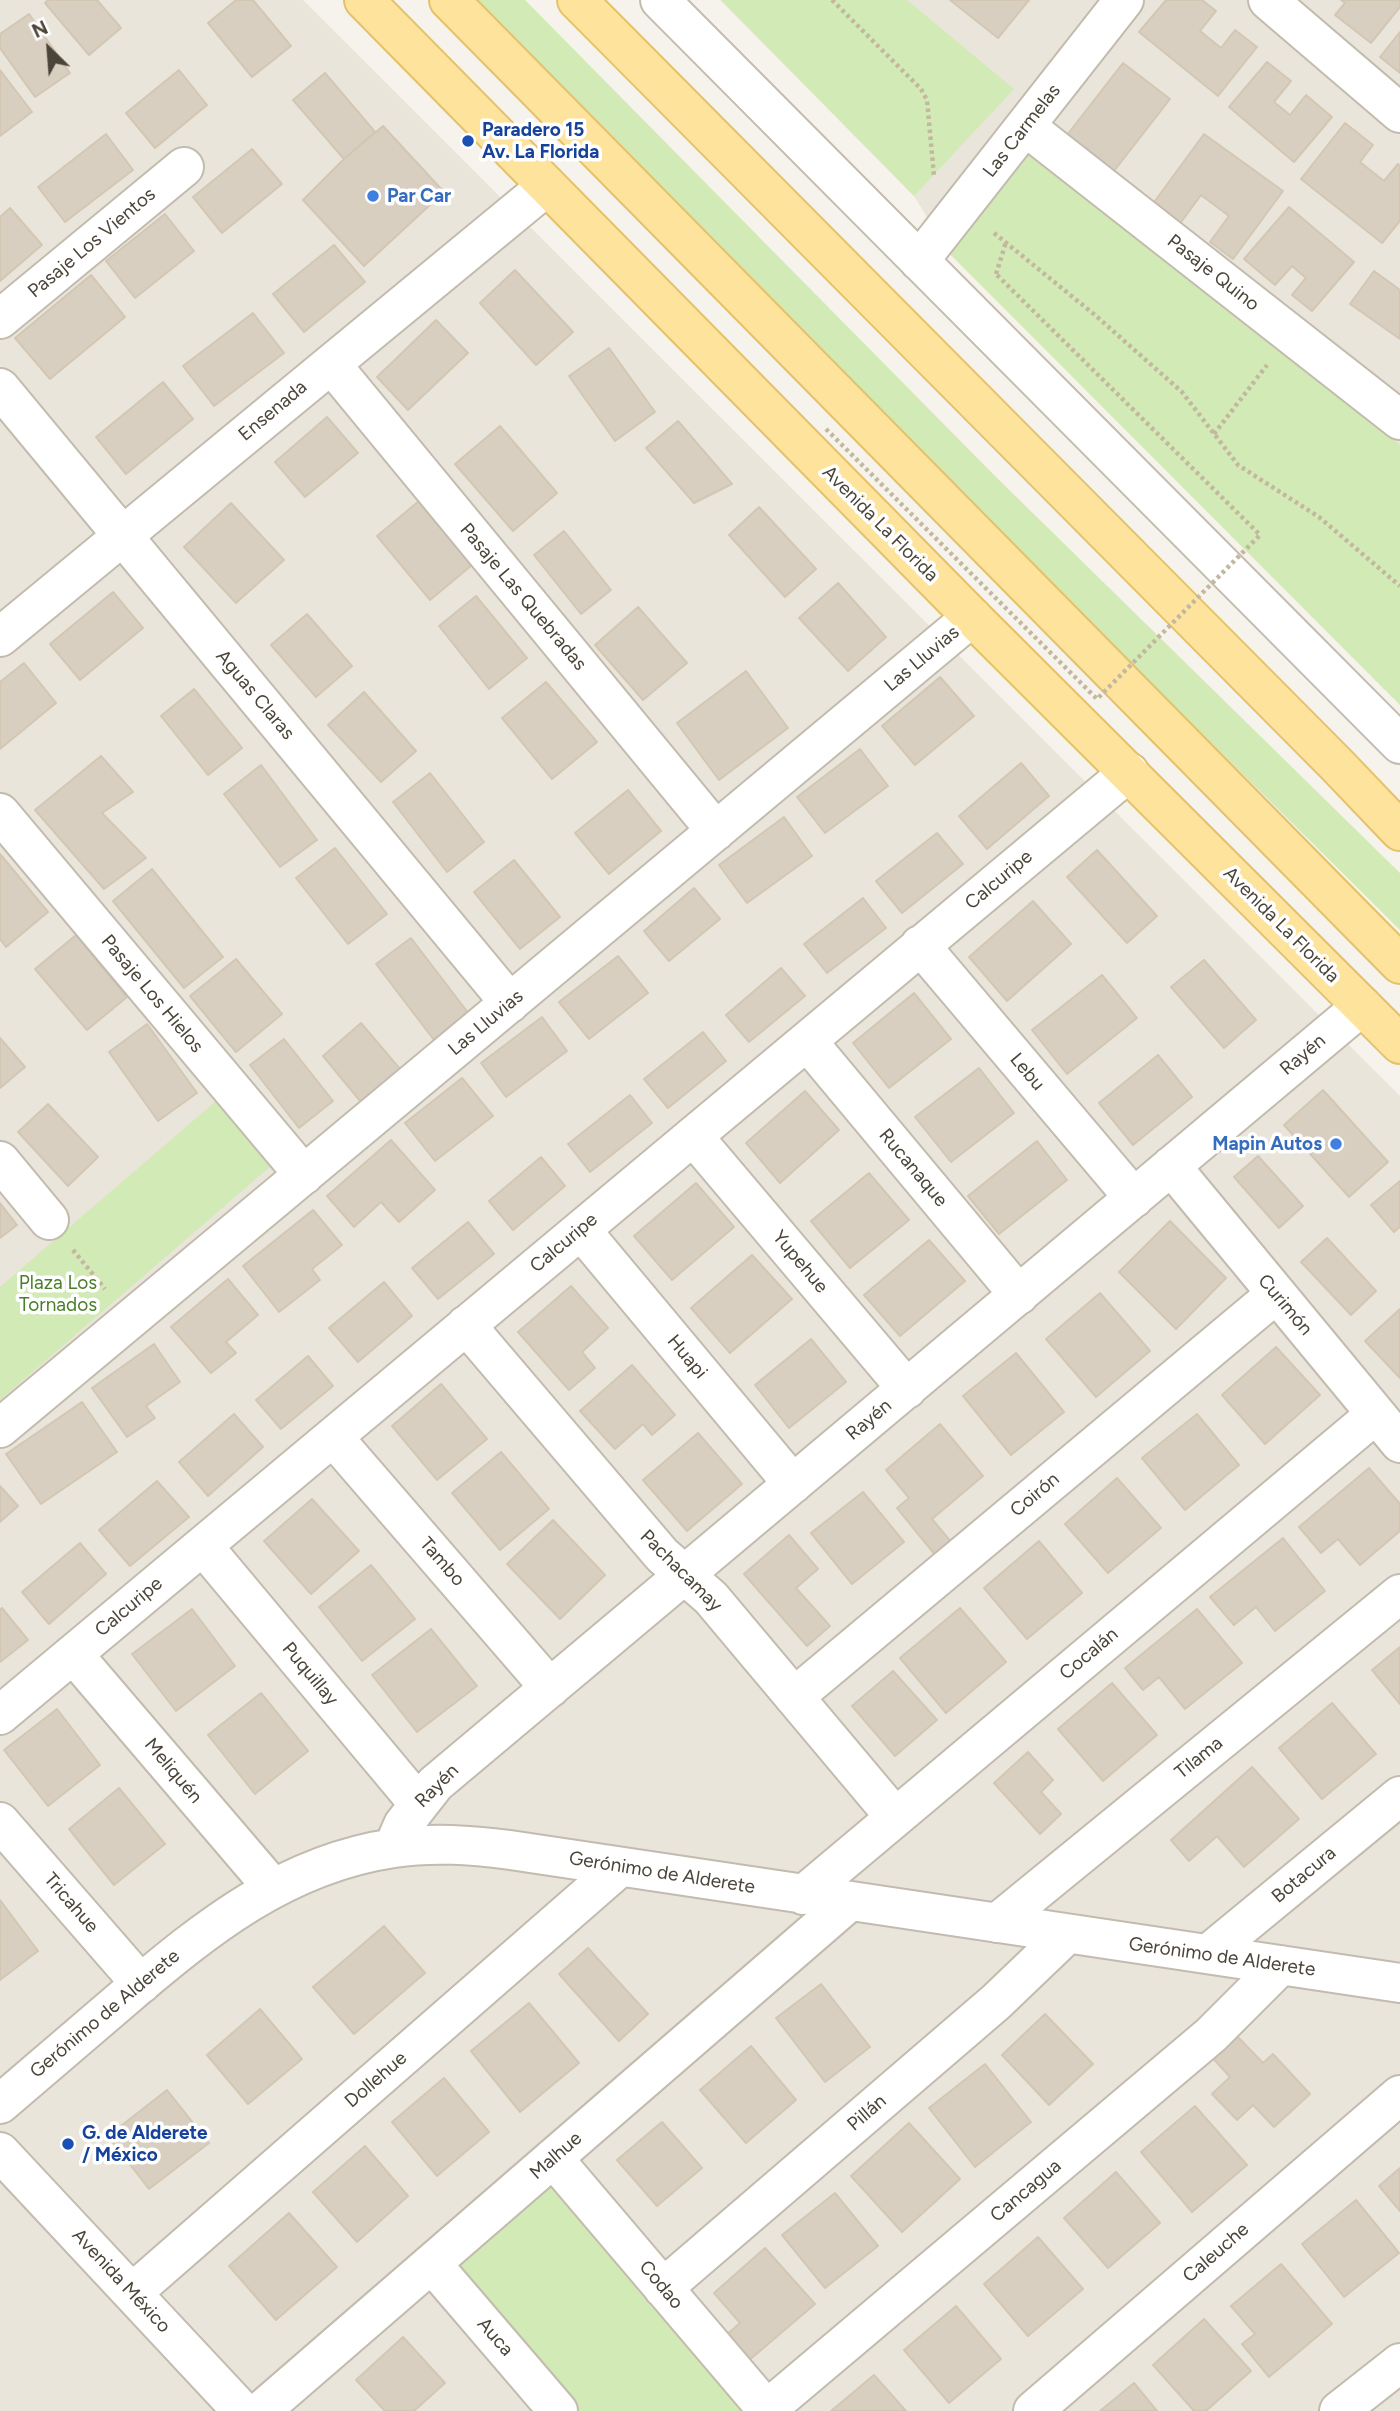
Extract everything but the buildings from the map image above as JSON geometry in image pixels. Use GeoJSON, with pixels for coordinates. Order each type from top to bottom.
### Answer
{"type":"FeatureCollection","features":[{"type":"Feature","properties":{"kind":"main road","name":"Avenida La Florida"},"geometry":{"type":"LineString","coordinates":[[364,0],[972,617],[1400,1044]]}},
{"type":"Feature","properties":{"kind":"main road"},"geometry":{"type":"LineString","coordinates":[[449,0],[1400,964]]}},
{"type":"Feature","properties":{"kind":"main road"},"geometry":{"type":"LineString","coordinates":[[577,0],[1338,765],[1400,831]]}},
{"type":"Feature","properties":{"kind":"street"},"geometry":{"type":"LineString","coordinates":[[660,0],[1400,744]]}},
{"type":"Feature","properties":{"kind":"street","name":"Las Carmelas"},"geometry":{"type":"LineString","coordinates":[[919,261],[1124,0]]}},
{"type":"Feature","properties":{"kind":"street"},"geometry":{"type":"LineString","coordinates":[[1268,0],[1400,113]]}},
{"type":"Feature","properties":{"kind":"street","name":"Pasaje Quino"},"geometry":{"type":"LineString","coordinates":[[1025,126],[1400,420]]}},
{"type":"Feature","properties":{"kind":"street","name":"Pasaje Los Vientos"},"geometry":{"type":"LineString","coordinates":[[0,319],[184,167]]}},
{"type":"Feature","properties":{"kind":"street","name":"Ensenada"},"geometry":{"type":"LineString","coordinates":[[0,637],[547,186]]}},
{"type":"Feature","properties":{"kind":"street","name":"Pasaje Las Quebradas"},"geometry":{"type":"LineString","coordinates":[[331,364],[716,831]]}},
{"type":"Feature","properties":{"kind":"street","name":"Aguas Claras"},"geometry":{"type":"LineString","coordinates":[[0,388],[510,1003]]}},
{"type":"Feature","properties":{"kind":"street","name":"Las Lluvias"},"geometry":{"type":"LineString","coordinates":[[0,1428],[972,617]]}},
{"type":"Feature","properties":{"kind":"street","name":"Calcuripe"},"geometry":{"type":"LineString","coordinates":[[0,1715],[1129,772]]}},
{"type":"Feature","properties":{"kind":"street","name":"Pasaje Los Hielos"},"geometry":{"type":"LineString","coordinates":[[0,813],[303,1175]]}},
{"type":"Feature","properties":{"kind":"street","name":"Lebu"},"geometry":{"type":"LineString","coordinates":[[920,946],[1134,1198]]}},
{"type":"Feature","properties":{"kind":"street","name":"Rayén"},"geometry":{"type":"LineString","coordinates":[[393,1848],[403,1825],[435,1784],[1362,1006]]}},
{"type":"Feature","properties":{"kind":"street","name":"Rucanaque"},"geometry":{"type":"LineString","coordinates":[[807,1041],[1018,1295]]}},
{"type":"Feature","properties":{"kind":"street","name":"Yupehue"},"geometry":{"type":"LineString","coordinates":[[693,1136],[907,1389]]}},
{"type":"Feature","properties":{"kind":"street"},"geometry":{"type":"LineString","coordinates":[[0,1161],[49,1220]]}},
{"type":"Feature","properties":{"kind":"street","name":"Curimón"},"geometry":{"type":"LineString","coordinates":[[1171,1166],[1400,1443]]}},
{"type":"Feature","properties":{"kind":"street","name":"Huapi"},"geometry":{"type":"LineString","coordinates":[[581,1230],[793,1484]]}},
{"type":"Feature","properties":{"kind":"street","name":"Coirón"},"geometry":{"type":"LineString","coordinates":[[794,1697],[1276,1294]]}},
{"type":"Feature","properties":{"kind":"street","name":"Pachacamay"},"geometry":{"type":"LineString","coordinates":[[466,1325],[662,1555],[711,1598],[895,1817]]}},
{"type":"Feature","properties":{"kind":"street","name":"Cocalán"},"geometry":{"type":"LineString","coordinates":[[803,1895],[1376,1414]]}},
{"type":"Feature","properties":{"kind":"street","name":"Tambo"},"geometry":{"type":"LineString","coordinates":[[333,1437],[550,1688]]}},
{"type":"Feature","properties":{"kind":"street","name":"Puquillay"},"geometry":{"type":"LineString","coordinates":[[203,1546],[418,1803]]}},
{"type":"Feature","properties":{"kind":"street","name":"Tilama"},"geometry":{"type":"LineString","coordinates":[[997,1923],[1400,1594]]}},
{"type":"Feature","properties":{"kind":"street","name":"Meliquén"},"geometry":{"type":"LineString","coordinates":[[73,1654],[273,1888]]}},
{"type":"Feature","properties":{"kind":"street","name":"Botacura"},"geometry":{"type":"LineString","coordinates":[[1208,1955],[1400,1796]]}},
{"type":"Feature","properties":{"kind":"street","name":"Tricahue"},"geometry":{"type":"LineString","coordinates":[[0,1822],[141,1984]]}},
{"type":"Feature","properties":{"kind":"street","name":"Gerónimo de Alderete"},"geometry":{"type":"LineString","coordinates":[[0,2104],[214,1923],[273,1888],[314,1870],[393,1848],[432,1844],[472,1845],[1400,1983]]}},
{"type":"Feature","properties":{"kind":"street","name":"Dollehue"},"geometry":{"type":"LineString","coordinates":[[132,2293],[621,1867]]}},
{"type":"Feature","properties":{"kind":"street","name":"Malhue"},"geometry":{"type":"LineString","coordinates":[[261,2411],[850,1901]]}},
{"type":"Feature","properties":{"kind":"street","name":"Pillán"},"geometry":{"type":"LineString","coordinates":[[663,2288],[996,2002],[1067,1934]]}},
{"type":"Feature","properties":{"kind":"street","name":"Cancagua"},"geometry":{"type":"LineString","coordinates":[[767,2411],[1211,2035],[1280,1965]]}},
{"type":"Feature","properties":{"kind":"street","name":"Caleuche"},"geometry":{"type":"LineString","coordinates":[[1032,2411],[1400,2095]]}},
{"type":"Feature","properties":{"kind":"street","name":"Avenida México"},"geometry":{"type":"LineString","coordinates":[[0,2152],[242,2411]]}},
{"type":"Feature","properties":{"kind":"street","name":"Codao"},"geometry":{"type":"LineString","coordinates":[[553,2158],[767,2411]]}},
{"type":"Feature","properties":{"kind":"street","name":"Auca"},"geometry":{"type":"LineString","coordinates":[[432,2264],[558,2411]]}},
{"type":"Feature","properties":{"kind":"street"},"geometry":{"type":"LineString","coordinates":[[1339,2411],[1400,2363]]}},
{"type":"Feature","properties":{"kind":"path"},"geometry":{"type":"LineString","coordinates":[[832,0],[922,89],[928,100],[931,166],[935,178],[962,207],[1095,315],[1182,392],[1238,466],[1319,517],[1400,585]]}},
{"type":"Feature","properties":{"kind":"path"},"geometry":{"type":"LineString","coordinates":[[825,429],[1097,699],[1260,536],[996,274],[1006,242]]}},
{"type":"Feature","properties":{"kind":"path"},"geometry":{"type":"LineString","coordinates":[[1213,434],[1251,382],[1294,337]]}},
{"type":"Feature","properties":{"kind":"path"},"geometry":{"type":"LineString","coordinates":[[49,1220],[129,1320]]}},
{"type":"Feature","properties":{"kind":"shaded area"},"geometry":{"type":"Polygon","coordinates":[[[0,0],[303,0],[1400,1096],[1400,2411],[0,2411],[0,0]]]}},
{"type":"Feature","properties":{"kind":"shaded area"},"geometry":{"type":"Polygon","coordinates":[[[720,0],[1400,0],[1400,705],[949,253],[914,196],[720,0]]]}},
{"type":"Feature","properties":{"kind":"green space"},"geometry":{"type":"Polygon","coordinates":[[[471,0],[525,0],[994,475],[1400,873],[1400,930],[973,507],[471,0]]]}},
{"type":"Feature","properties":{"kind":"green space"},"geometry":{"type":"Polygon","coordinates":[[[721,0],[907,0],[1014,89],[914,196],[721,0]]]}},
{"type":"Feature","properties":{"kind":"green space"},"geometry":{"type":"Polygon","coordinates":[[[1036,147],[1400,445],[1400,705],[949,253],[1036,147]]]}},
{"type":"Feature","properties":{"kind":"green space","name":"Plaza Los Tornados"},"geometry":{"type":"Polygon","coordinates":[[[216,1101],[272,1165],[0,1400],[0,1287],[216,1101]]]}},
{"type":"Feature","properties":{"kind":"green space"},"geometry":{"type":"Polygon","coordinates":[[[556,2181],[746,2411],[569,2411],[455,2273],[462,2250],[556,2181]]]}},
{"type":"Feature","properties":{"kind":"place","name":"Paradero 15 Av. La Florida"},"geometry":{"type":"Point","coordinates":[468,141]}},
{"type":"Feature","properties":{"kind":"place","name":"Par Car"},"geometry":{"type":"Point","coordinates":[373,196]}},
{"type":"Feature","properties":{"kind":"place","name":"Mapin Autos"},"geometry":{"type":"Point","coordinates":[1336,1144]}},
{"type":"Feature","properties":{"kind":"place","name":"G. de Alderete / México"},"geometry":{"type":"Point","coordinates":[68,2144]}}]}
